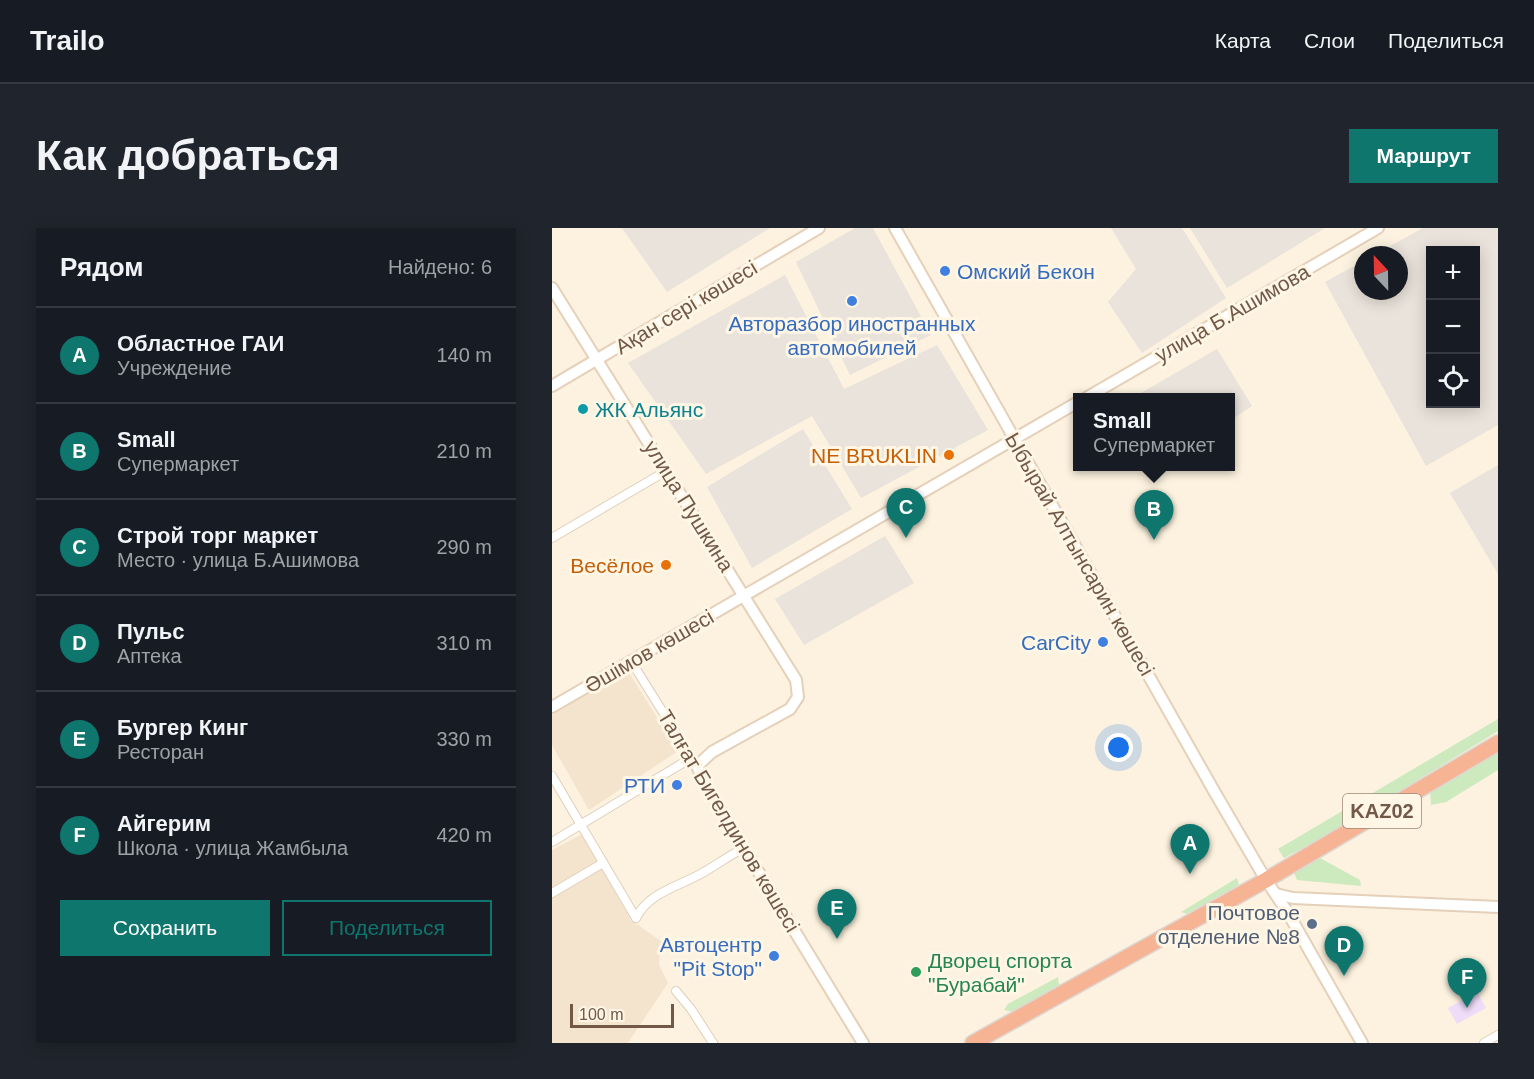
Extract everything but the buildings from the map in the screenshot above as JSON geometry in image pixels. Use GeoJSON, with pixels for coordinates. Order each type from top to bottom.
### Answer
{"type":"FeatureCollection","features":[{"type":"Feature","properties":{"kind":"highway","name":"KАZ02"},"geometry":{"type":"LineString","coordinates":[[973,1043],[1266,880],[1498,743]]}},
{"type":"Feature","properties":{"kind":"street","name":"Ақан сері көшесі"},"geometry":{"type":"LineString","coordinates":[[552,386],[819,228]]}},
{"type":"Feature","properties":{"kind":"street","name":"Ыбырай Алтынсарин көшесі"},"geometry":{"type":"LineString","coordinates":[[895,228],[1266,880],[1362,1043]]}},
{"type":"Feature","properties":{"kind":"street","name":"улица Б.Ашимова"},"geometry":{"type":"LineString","coordinates":[[1095,393],[1378,228]]}},
{"type":"Feature","properties":{"kind":"street","name":"улица Пушкина"},"geometry":{"type":"LineString","coordinates":[[552,288],[745,593],[796,680],[798,697],[786,712],[694,762]]}},
{"type":"Feature","properties":{"kind":"street"},"geometry":{"type":"LineString","coordinates":[[745,593],[1073,404]]}},
{"type":"Feature","properties":{"kind":"street"},"geometry":{"type":"LineString","coordinates":[[552,538],[666,471]]}},
{"type":"Feature","properties":{"kind":"street","name":"Әшімов көшесі"},"geometry":{"type":"LineString","coordinates":[[552,707],[745,593]]}},
{"type":"Feature","properties":{"kind":"street","name":"Талғат Бигелдинов көшесі"},"geometry":{"type":"LineString","coordinates":[[631,661],[863,1043]]}},
{"type":"Feature","properties":{"kind":"street"},"geometry":{"type":"LineString","coordinates":[[552,842],[694,762]]}},
{"type":"Feature","properties":{"kind":"street"},"geometry":{"type":"LineString","coordinates":[[552,776],[636,918],[644,905],[655,895],[702,873],[744,848]]}},
{"type":"Feature","properties":{"kind":"street"},"geometry":{"type":"LineString","coordinates":[[552,893],[603,863]]}},
{"type":"Feature","properties":{"kind":"street"},"geometry":{"type":"LineString","coordinates":[[1276,894],[1299,898],[1498,907]]}},
{"type":"Feature","properties":{"kind":"street"},"geometry":{"type":"LineString","coordinates":[[676,991],[713,1043]]}},
{"type":"Feature","properties":{"kind":"street"},"geometry":{"type":"LineString","coordinates":[[1484,1043],[1498,1035]]}},
{"type":"Feature","properties":{"kind":"shaded area"},"geometry":{"type":"Polygon","coordinates":[[[622,228],[770,228],[667,292],[622,228]]]}},
{"type":"Feature","properties":{"kind":"shaded area"},"geometry":{"type":"Polygon","coordinates":[[[855,228],[873,228],[931,335],[850,375],[796,262],[855,228]]]}},
{"type":"Feature","properties":{"kind":"shaded area"},"geometry":{"type":"Polygon","coordinates":[[[1111,228],[1182,228],[1226,298],[1142,353],[1108,302],[1136,269],[1111,228]]]}},
{"type":"Feature","properties":{"kind":"shaded area"},"geometry":{"type":"Polygon","coordinates":[[[1190,228],[1325,228],[1227,288],[1190,228]]]}},
{"type":"Feature","properties":{"kind":"shaded area"},"geometry":{"type":"Polygon","coordinates":[[[1423,228],[1498,228],[1498,425],[1426,466],[1325,282],[1354,266],[1354,300],[1408,300],[1408,246],[1390,246],[1423,228]]]}},
{"type":"Feature","properties":{"kind":"shaded area"},"geometry":{"type":"Polygon","coordinates":[[[785,275],[844,389],[937,345],[988,430],[861,498],[812,416],[706,474],[628,363],[785,275]]]}},
{"type":"Feature","properties":{"kind":"shaded area"},"geometry":{"type":"Polygon","coordinates":[[[1217,349],[1252,406],[1235,417],[1235,393],[1141,393],[1217,349]]]}},
{"type":"Feature","properties":{"kind":"shaded area"},"geometry":{"type":"Polygon","coordinates":[[[803,429],[852,509],[752,568],[707,487],[803,429]]]}},
{"type":"Feature","properties":{"kind":"shaded area"},"geometry":{"type":"Polygon","coordinates":[[[1498,465],[1498,574],[1450,493],[1498,465]]]}},
{"type":"Feature","properties":{"kind":"shaded area"},"geometry":{"type":"Polygon","coordinates":[[[885,536],[914,583],[804,645],[775,599],[885,536]]]}},
{"type":"Feature","properties":{"kind":"shaded area"},"geometry":{"type":"Polygon","coordinates":[[[628,671],[678,751],[589,810],[552,745],[552,715],[628,671]]]}},
{"type":"Feature","properties":{"kind":"shaded area"},"geometry":{"type":"Polygon","coordinates":[[[582,834],[631,920],[661,941],[659,965],[668,983],[628,1043],[552,1043],[552,850],[582,834]]]}},
{"type":"Feature","properties":{"kind":"shaded area"},"geometry":{"type":"Polygon","coordinates":[[[1477,992],[1486,1008],[1457,1024],[1448,1008],[1477,992]]]}},
{"type":"Feature","properties":{"kind":"green space"},"geometry":{"type":"Polygon","coordinates":[[[1498,719],[1498,731],[1333,832],[1284,858],[1278,849],[1498,719]]]}},
{"type":"Feature","properties":{"kind":"green space"},"geometry":{"type":"Polygon","coordinates":[[[1498,749],[1498,770],[1446,802],[1431,805],[1430,790],[1498,749]]]}},
{"type":"Feature","properties":{"kind":"green space"},"geometry":{"type":"Polygon","coordinates":[[[1320,858],[1360,880],[1361,886],[1297,880],[1294,873],[1320,858]]]}},
{"type":"Feature","properties":{"kind":"green space"},"geometry":{"type":"Polygon","coordinates":[[[1237,878],[1239,885],[1187,914],[1181,912],[1237,878]]]}},
{"type":"Feature","properties":{"kind":"green space"},"geometry":{"type":"Polygon","coordinates":[[[1058,977],[1059,986],[1013,1012],[1004,1010],[1008,1004],[1058,977]]]}},
{"type":"Feature","properties":{"kind":"place","name":"Омский Бекон"},"geometry":{"type":"Point","coordinates":[945,271]}},
{"type":"Feature","properties":{"kind":"place","name":"Авторазбор иностранных автомобилей"},"geometry":{"type":"Point","coordinates":[852,301]}},
{"type":"Feature","properties":{"kind":"place","name":"ЖК Альянс"},"geometry":{"type":"Point","coordinates":[583,409]}},
{"type":"Feature","properties":{"kind":"place","name":"NE BRUKLIN"},"geometry":{"type":"Point","coordinates":[949,455]}},
{"type":"Feature","properties":{"kind":"place","name":"Строй торг маркет"},"geometry":{"type":"Point","coordinates":[906,538]}},
{"type":"Feature","properties":{"kind":"place","name":"Small"},"geometry":{"type":"Point","coordinates":[1154,540]}},
{"type":"Feature","properties":{"kind":"place","name":"Весёлое"},"geometry":{"type":"Point","coordinates":[666,565]}},
{"type":"Feature","properties":{"kind":"place","name":"CarCity"},"geometry":{"type":"Point","coordinates":[1103,642]}},
{"type":"Feature","properties":{"kind":"place","name":"РТИ"},"geometry":{"type":"Point","coordinates":[677,785]}},
{"type":"Feature","properties":{"kind":"place","name":"Областное ГАИ"},"geometry":{"type":"Point","coordinates":[1190,874]}},
{"type":"Feature","properties":{"kind":"place","name":"Почтовое отделение №8"},"geometry":{"type":"Point","coordinates":[1312,924]}},
{"type":"Feature","properties":{"kind":"place","name":"Бургер Кинг"},"geometry":{"type":"Point","coordinates":[837,939]}},
{"type":"Feature","properties":{"kind":"place","name":"Автоцентр \"Pit Stop\""},"geometry":{"type":"Point","coordinates":[774,956]}},
{"type":"Feature","properties":{"kind":"place","name":"Дворец спорта \"Бурабай\""},"geometry":{"type":"Point","coordinates":[916,972]}},
{"type":"Feature","properties":{"kind":"place","name":"Пульс"},"geometry":{"type":"Point","coordinates":[1344,976]}},
{"type":"Feature","properties":{"kind":"place","name":"Айгерим"},"geometry":{"type":"Point","coordinates":[1467,1008]}}]}
